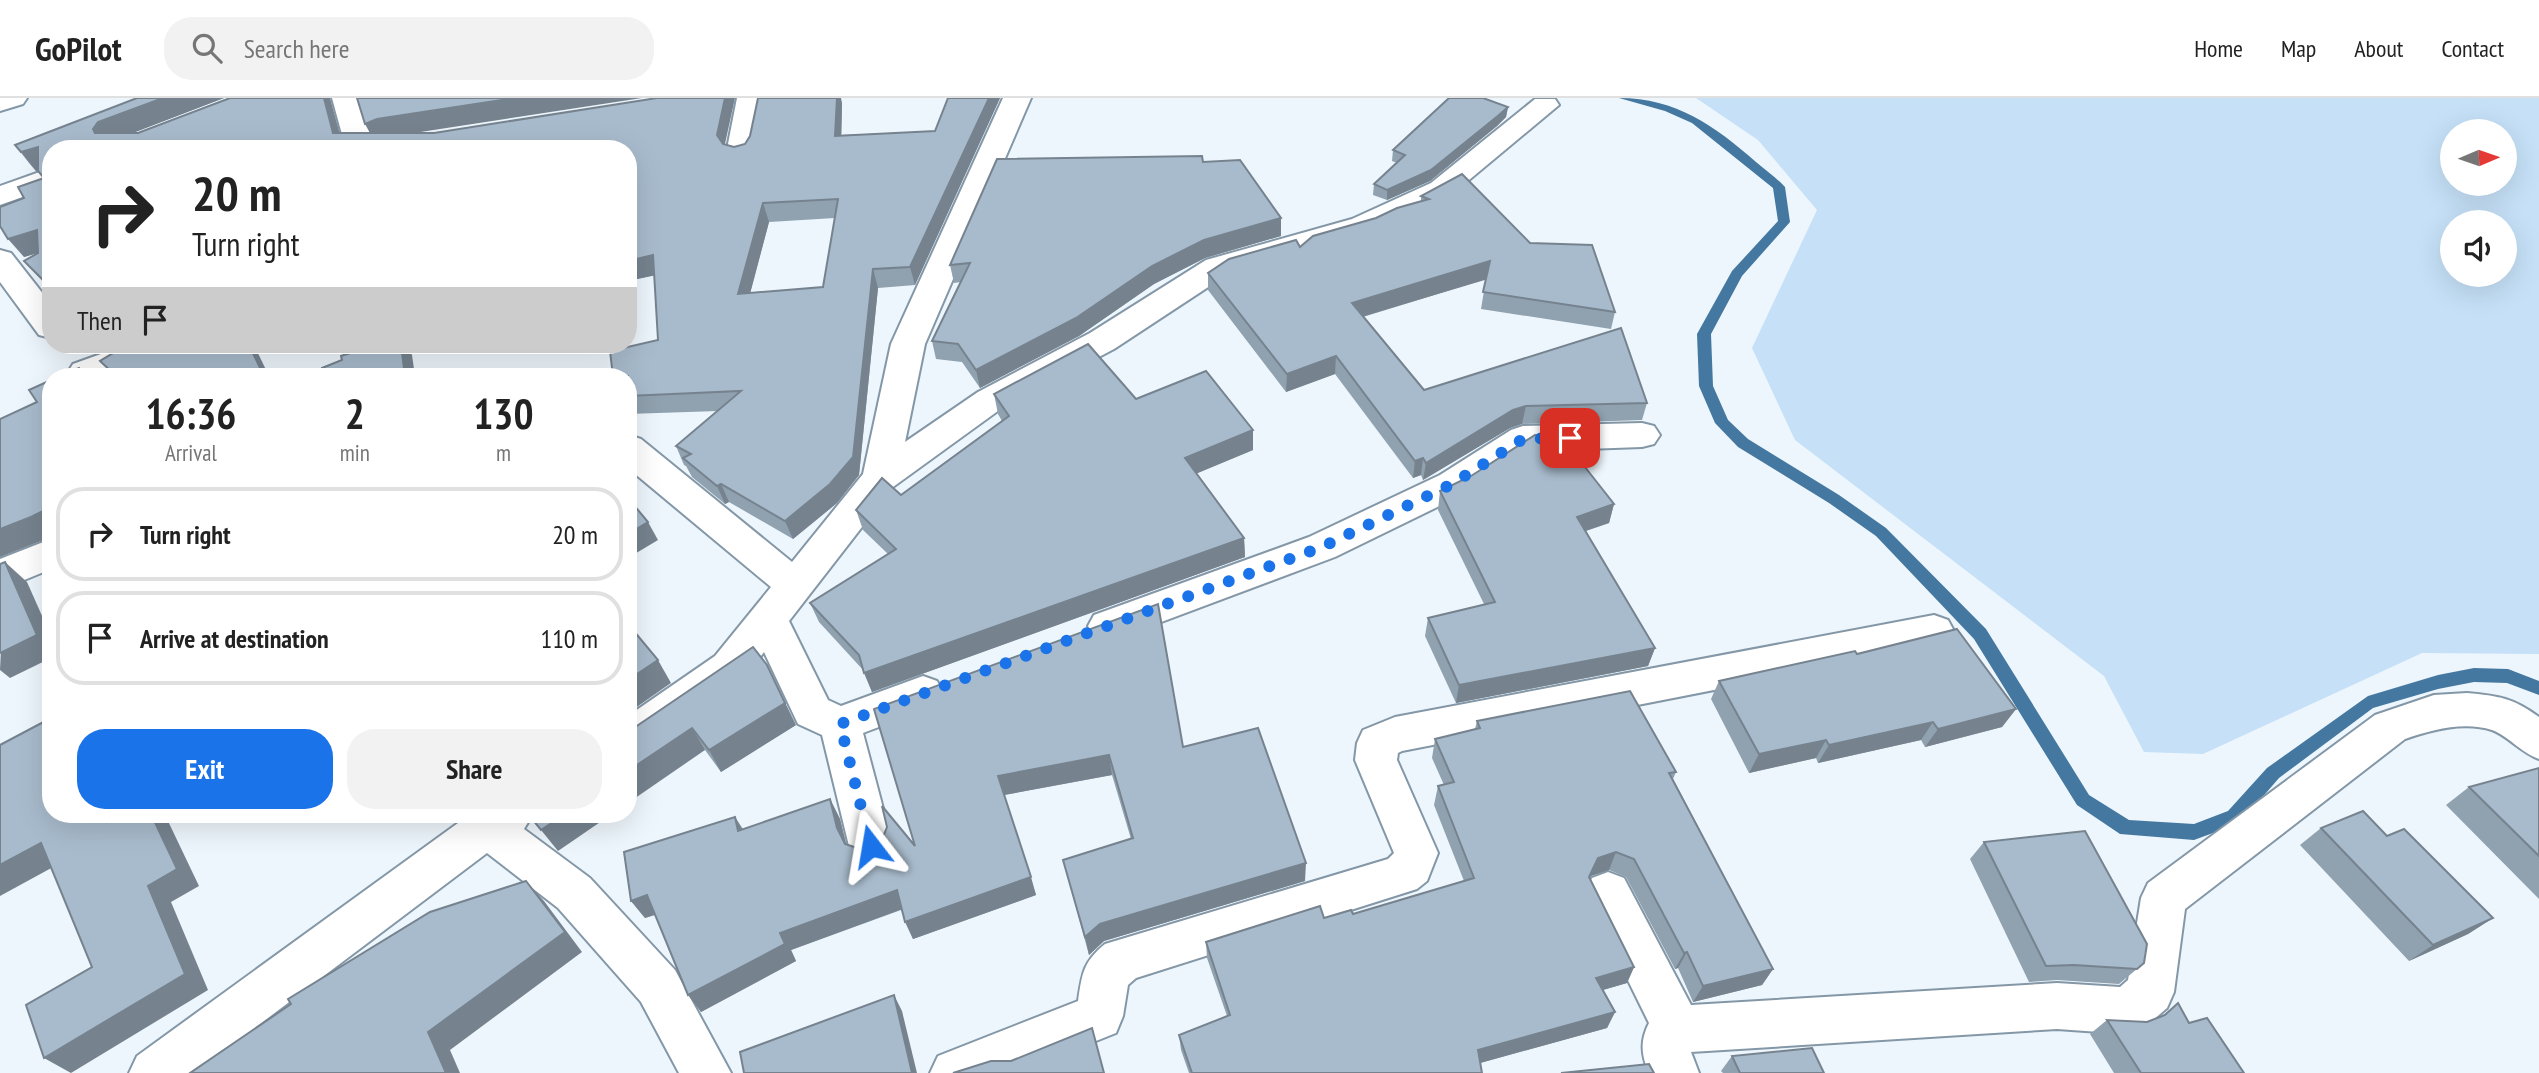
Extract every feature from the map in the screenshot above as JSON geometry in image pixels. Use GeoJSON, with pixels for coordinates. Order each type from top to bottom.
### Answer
{"type":"FeatureCollection","features":[{"type":"Feature","properties":{"kind":"street"},"geometry":{"type":"LineString","coordinates":[[0,103],[13,98]]}},
{"type":"Feature","properties":{"kind":"street"},"geometry":{"type":"LineString","coordinates":[[346,98],[358,140]]}},
{"type":"Feature","properties":{"kind":"street"},"geometry":{"type":"LineString","coordinates":[[740,154],[751,98]]}},
{"type":"Feature","properties":{"kind":"street"},"geometry":{"type":"LineString","coordinates":[[880,478],[908,344],[1017,98]]}},
{"type":"Feature","properties":{"kind":"street"},"geometry":{"type":"LineString","coordinates":[[637,733],[729,668],[880,478],[990,400],[1102,341],[1217,267],[1363,226],[1441,189],[1545,105]]}},
{"type":"Feature","properties":{"kind":"street"},"geometry":{"type":"LineString","coordinates":[[0,196],[42,180]]}},
{"type":"Feature","properties":{"kind":"street"},"geometry":{"type":"LineString","coordinates":[[17,267],[42,311]]}},
{"type":"Feature","properties":{"kind":"street"},"geometry":{"type":"LineString","coordinates":[[72,354],[82,368]]}},
{"type":"Feature","properties":{"kind":"street"},"geometry":{"type":"LineString","coordinates":[[102,368],[137,354]]}},
{"type":"Feature","properties":{"kind":"street"},"geometry":{"type":"LineString","coordinates":[[1074,638],[1322,547],[1452,484],[1523,439],[1642,435]]}},
{"type":"Feature","properties":{"kind":"street"},"geometry":{"type":"LineString","coordinates":[[637,455],[794,585]]}},
{"type":"Feature","properties":{"kind":"street"},"geometry":{"type":"LineString","coordinates":[[0,575],[42,557]]}},
{"type":"Feature","properties":{"kind":"street"},"geometry":{"type":"LineString","coordinates":[[768,618],[813,712],[840,724],[957,681]]}},
{"type":"Feature","properties":{"kind":"street"},"geometry":{"type":"LineString","coordinates":[[955,1073],[1099,1016],[1106,973],[1122,960],[1401,875],[1411,867],[1416,853],[1376,760],[1378,743],[1395,735],[1934,631]]}},
{"type":"Feature","properties":{"kind":"street"},"geometry":{"type":"LineString","coordinates":[[1608,893],[1676,1051],[2057,1006],[2128,1011],[2150,992],[2164,898],[2390,727],[2434,712],[2467,710],[2504,714],[2539,741]]}},
{"type":"Feature","properties":{"kind":"street"},"geometry":{"type":"LineString","coordinates":[[840,724],[871,846]]}},
{"type":"Feature","properties":{"kind":"street"},"geometry":{"type":"LineString","coordinates":[[154,1073],[484,823]]}},
{"type":"Feature","properties":{"kind":"street"},"geometry":{"type":"LineString","coordinates":[[497,823],[574,893],[658,985],[706,1073]]}},
{"type":"Feature","properties":{"kind":"shaded area"},"geometry":{"type":"Polygon","coordinates":[[[1696,98],[2539,98],[2539,654],[2422,653],[2203,754],[2144,752],[2104,676],[1795,440],[1752,348],[1817,210],[1758,140],[1696,98]]]}},
{"type":"Feature","properties":{"kind":"building"},"geometry":{"type":"Polygon","coordinates":[[[137,98],[163,98],[98,122],[93,129],[95,133],[138,133],[230,98],[324,98],[333,133],[434,133],[657,98],[725,98],[717,135],[723,144],[734,147],[745,144],[750,136],[758,98],[837,98],[835,136],[935,131],[948,98],[989,98],[910,267],[873,269],[853,457],[830,484],[785,521],[721,484],[717,486],[683,458],[691,454],[676,446],[741,391],[637,396],[637,368],[612,368],[610,354],[637,354],[637,345],[658,340],[653,255],[637,259],[637,140],[42,140],[42,176],[38,171],[38,147],[21,152],[15,145],[137,98]],[[838,199],[763,203],[738,294],[823,287],[838,199]]]}},
{"type":"Feature","properties":{"kind":"building"},"geometry":{"type":"Polygon","coordinates":[[[357,98],[515,98],[377,119],[365,124],[357,98]]]}},
{"type":"Feature","properties":{"kind":"building"},"geometry":{"type":"Polygon","coordinates":[[[1449,98],[1483,98],[1508,107],[1431,170],[1387,190],[1374,184],[1405,155],[1393,150],[1449,98]]]}},
{"type":"Feature","properties":{"kind":"building"},"geometry":{"type":"Polygon","coordinates":[[[1202,156],[1203,162],[1240,160],[1281,218],[1204,240],[1152,266],[1076,318],[976,370],[958,344],[932,341],[970,263],[950,265],[997,159],[1202,156]]]}},
{"type":"Feature","properties":{"kind":"building"},"geometry":{"type":"Polygon","coordinates":[[[1462,174],[1530,243],[1592,245],[1615,312],[1483,292],[1490,261],[1352,303],[1424,390],[1621,328],[1647,403],[1526,406],[1513,410],[1426,463],[1423,458],[1415,461],[1336,356],[1287,374],[1208,273],[1229,259],[1296,240],[1300,247],[1313,236],[1429,199],[1421,196],[1462,174]]]}},
{"type":"Feature","properties":{"kind":"building"},"geometry":{"type":"Polygon","coordinates":[[[42,179],[42,279],[24,261],[38,253],[37,230],[8,239],[0,226],[0,207],[24,198],[18,187],[42,179]]]}},
{"type":"Feature","properties":{"kind":"building"},"geometry":{"type":"Polygon","coordinates":[[[1088,344],[1136,399],[1206,371],[1253,430],[1185,458],[1244,538],[864,673],[859,655],[810,603],[896,549],[856,510],[882,478],[901,495],[1009,416],[994,394],[1088,344]]]}},
{"type":"Feature","properties":{"kind":"building"},"geometry":{"type":"Polygon","coordinates":[[[112,354],[253,354],[260,368],[107,368],[100,361],[112,354]]]}},
{"type":"Feature","properties":{"kind":"building"},"geometry":{"type":"Polygon","coordinates":[[[402,354],[404,368],[322,368],[342,360],[341,356],[402,354]]]}},
{"type":"Feature","properties":{"kind":"building"},"geometry":{"type":"Polygon","coordinates":[[[42,384],[42,512],[0,529],[0,419],[37,402],[29,390],[42,384]]]}},
{"type":"Feature","properties":{"kind":"building"},"geometry":{"type":"Polygon","coordinates":[[[1559,434],[1614,504],[1577,517],[1655,648],[1459,685],[1428,618],[1495,602],[1440,491],[1471,476],[1535,435],[1559,434]]]}},
{"type":"Feature","properties":{"kind":"building"},"geometry":{"type":"Polygon","coordinates":[[[637,509],[648,522],[637,529],[637,509]]]}},
{"type":"Feature","properties":{"kind":"building"},"geometry":{"type":"Polygon","coordinates":[[[5,562],[37,635],[0,653],[0,564],[5,562]]]}},
{"type":"Feature","properties":{"kind":"building"},"geometry":{"type":"Polygon","coordinates":[[[1158,604],[1183,747],[1258,728],[1306,863],[1100,924],[1085,937],[1063,860],[1133,838],[1109,755],[998,776],[1031,877],[905,922],[897,890],[780,933],[785,944],[688,995],[647,895],[631,901],[624,852],[735,817],[738,831],[830,799],[837,828],[845,844],[863,850],[881,842],[887,827],[882,806],[915,846],[874,709],[1158,604]]]}},
{"type":"Feature","properties":{"kind":"building"},"geometry":{"type":"Polygon","coordinates":[[[1957,629],[2016,709],[1938,729],[1933,722],[1829,745],[1826,740],[1759,754],[1719,681],[1855,651],[1857,654],[1957,629]]]}},
{"type":"Feature","properties":{"kind":"building"},"geometry":{"type":"Polygon","coordinates":[[[637,635],[658,660],[637,674],[637,635]]]}},
{"type":"Feature","properties":{"kind":"building"},"geometry":{"type":"Polygon","coordinates":[[[753,647],[767,665],[785,703],[709,750],[692,728],[637,765],[637,726],[753,647]]]}},
{"type":"Feature","properties":{"kind":"building"},"geometry":{"type":"Polygon","coordinates":[[[1630,691],[1676,772],[1669,773],[1773,969],[1703,986],[1687,952],[1684,953],[1634,859],[1616,852],[1598,858],[1589,877],[1634,967],[1596,978],[1615,1012],[1478,1050],[1482,1073],[1192,1073],[1179,1035],[1230,1015],[1206,942],[1320,906],[1324,918],[1351,910],[1353,914],[1474,878],[1438,786],[1454,782],[1435,739],[1480,728],[1477,721],[1630,691]]]}},
{"type":"Feature","properties":{"kind":"building"},"geometry":{"type":"Polygon","coordinates":[[[42,723],[42,823],[155,823],[177,869],[148,886],[185,974],[44,1058],[26,1005],[92,967],[41,843],[0,865],[0,745],[42,723]]]}},
{"type":"Feature","properties":{"kind":"building"},"geometry":{"type":"Polygon","coordinates":[[[2539,768],[2539,856],[2469,787],[2539,768]]]}},
{"type":"Feature","properties":{"kind":"building"},"geometry":{"type":"Polygon","coordinates":[[[2363,811],[2387,836],[2404,829],[2493,918],[2433,945],[2321,828],[2363,811]]]}},
{"type":"Feature","properties":{"kind":"building"},"geometry":{"type":"Polygon","coordinates":[[[535,823],[552,823],[541,830],[535,823]]]}},
{"type":"Feature","properties":{"kind":"building"},"geometry":{"type":"Polygon","coordinates":[[[2085,831],[2147,944],[2144,963],[2137,969],[2046,966],[1984,842],[2085,831]]]}},
{"type":"Feature","properties":{"kind":"building"},"geometry":{"type":"Polygon","coordinates":[[[526,881],[565,932],[428,1032],[446,1073],[190,1073],[291,1004],[288,999],[430,912],[526,881]]]}},
{"type":"Feature","properties":{"kind":"building"},"geometry":{"type":"Polygon","coordinates":[[[894,995],[912,1073],[744,1073],[740,1052],[894,995]]]}},
{"type":"Feature","properties":{"kind":"building"},"geometry":{"type":"Polygon","coordinates":[[[2178,1003],[2189,1023],[2207,1018],[2244,1073],[2141,1073],[2107,1020],[2147,1022],[2165,1015],[2178,1003]]]}},
{"type":"Feature","properties":{"kind":"building"},"geometry":{"type":"Polygon","coordinates":[[[1092,1028],[1104,1073],[953,1073],[991,1061],[1011,1061],[1092,1028]]]}},
{"type":"Feature","properties":{"kind":"building"},"geometry":{"type":"Polygon","coordinates":[[[1812,1048],[1824,1073],[1740,1073],[1732,1056],[1812,1048]]]}},
{"type":"Feature","properties":{"kind":"building"},"geometry":{"type":"Polygon","coordinates":[[[1649,1064],[1654,1073],[1561,1073],[1649,1064]]]}},
{"type":"Feature","properties":{"kind":"waterway"},"geometry":{"type":"LineString","coordinates":[[1625,98],[1654,104],[1696,121],[1721,138],[1779,187],[1784,222],[1737,274],[1704,334],[1706,386],[1722,423],[1743,443],[1834,499],[1881,532],[1980,634],[2083,800],[2126,828],[2194,832],[2234,817],[2273,773],[2368,703],[2438,682],[2474,675],[2508,676],[2539,688]]}},
{"type":"Feature","properties":{"kind":"route"},"geometry":{"type":"LineString","coordinates":[[871,846],[840,724],[1322,547],[1452,484],[1523,439],[1570,438]]}}]}
